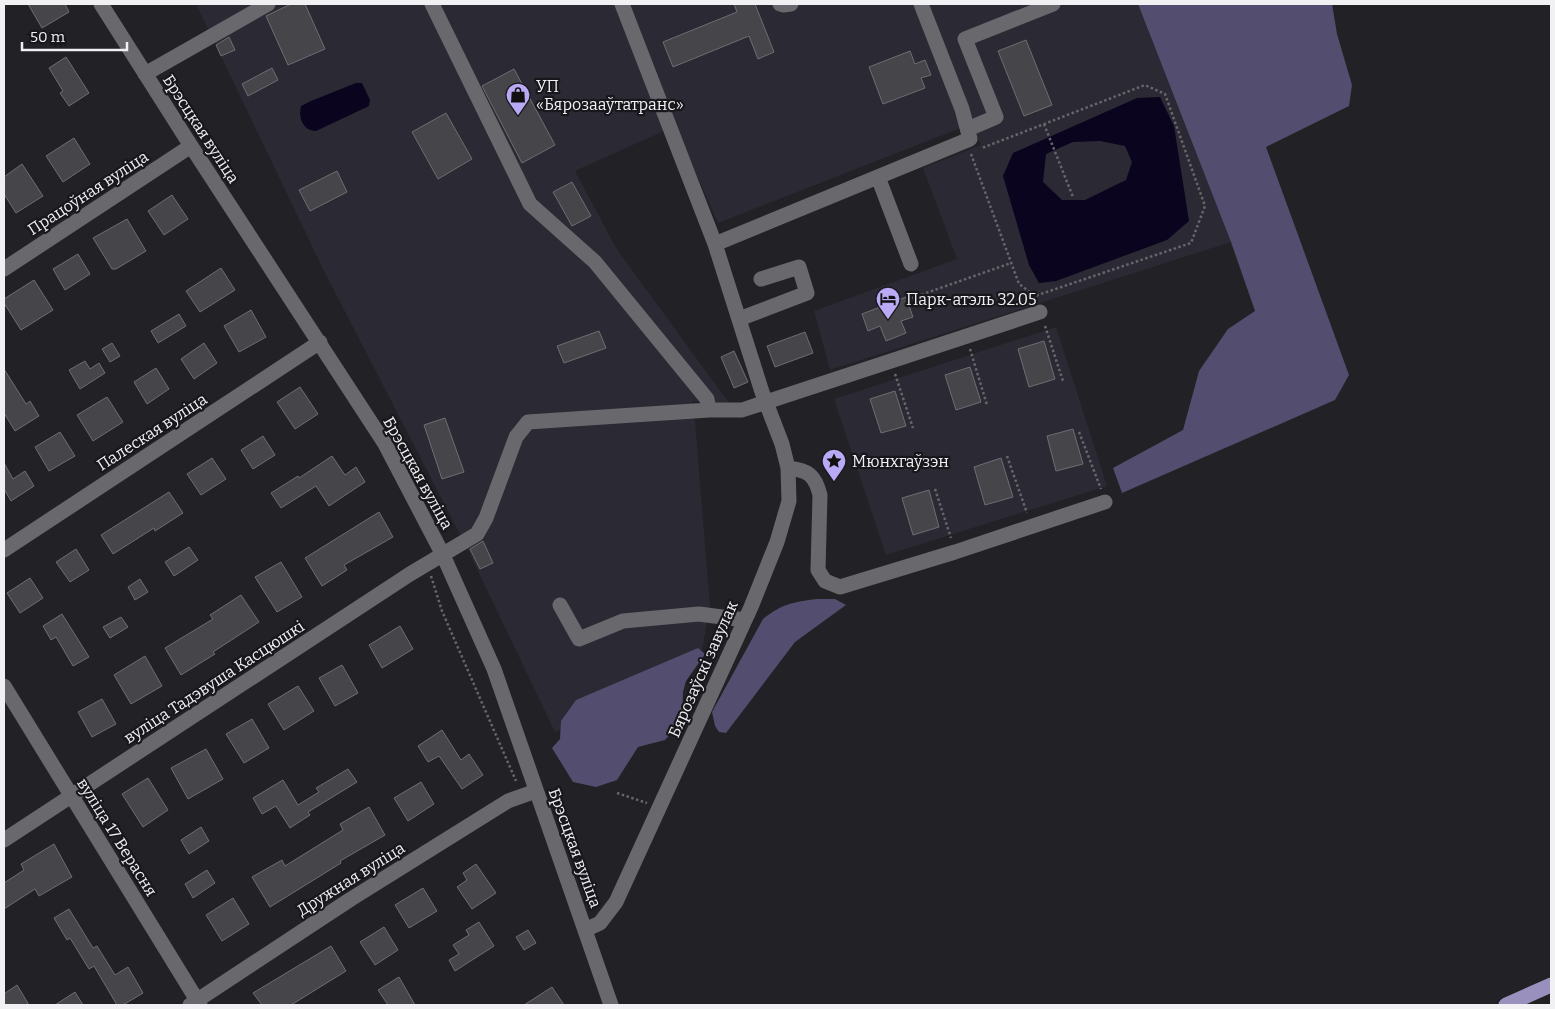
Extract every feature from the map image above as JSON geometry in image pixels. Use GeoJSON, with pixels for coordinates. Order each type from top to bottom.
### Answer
{"type":"FeatureCollection","features":[{"type":"Feature","properties":{"kind":"main road"},"geometry":{"type":"LineString","coordinates":[[1506,1005],[1551,985]]}},
{"type":"Feature","properties":{"kind":"street","name":"Брэсцкая вуліца"},"geometry":{"type":"LineString","coordinates":[[101,4],[385,444],[443,555],[494,670],[529,794],[585,930],[611,1005]]}},
{"type":"Feature","properties":{"kind":"street"},"geometry":{"type":"LineString","coordinates":[[145,74],[268,4]]}},
{"type":"Feature","properties":{"kind":"street"},"geometry":{"type":"LineString","coordinates":[[432,4],[530,204],[595,262],[707,399],[709,410]]}},
{"type":"Feature","properties":{"kind":"street","name":"Бярозаўскі завулак"},"geometry":{"type":"LineString","coordinates":[[585,930],[600,923],[616,902],[745,620],[777,542],[789,501],[788,468],[782,444],[762,392],[715,244],[622,4]]}},
{"type":"Feature","properties":{"kind":"street"},"geometry":{"type":"LineString","coordinates":[[780,4],[791,4]]}},
{"type":"Feature","properties":{"kind":"street"},"geometry":{"type":"LineString","coordinates":[[921,4],[962,109],[967,135]]}},
{"type":"Feature","properties":{"kind":"street"},"geometry":{"type":"LineString","coordinates":[[715,244],[878,177],[967,135],[996,117],[965,39],[1053,4]]}},
{"type":"Feature","properties":{"kind":"street","name":"Працоўная вуліца"},"geometry":{"type":"LineString","coordinates":[[4,269],[191,146]]}},
{"type":"Feature","properties":{"kind":"street"},"geometry":{"type":"LineString","coordinates":[[878,177],[911,264]]}},
{"type":"Feature","properties":{"kind":"street"},"geometry":{"type":"LineString","coordinates":[[739,319],[808,293],[798,266],[761,279]]}},
{"type":"Feature","properties":{"kind":"street","name":"вуліца Тадэвуша Касцюшкі"},"geometry":{"type":"LineString","coordinates":[[4,840],[477,534],[486,518],[516,437],[528,422],[709,410],[742,410],[1040,312]]}},
{"type":"Feature","properties":{"kind":"street","name":"Палеская вуліца"},"geometry":{"type":"LineString","coordinates":[[4,550],[320,342]]}},
{"type":"Feature","properties":{"kind":"street"},"geometry":{"type":"LineString","coordinates":[[788,468],[802,469],[811,475],[818,485],[820,495],[818,570],[825,581],[840,586],[956,552],[1105,502]]}},
{"type":"Feature","properties":{"kind":"street"},"geometry":{"type":"LineString","coordinates":[[560,605],[579,639],[623,621],[699,614],[745,620]]}},
{"type":"Feature","properties":{"kind":"street","name":"вуліца 17 Верасня"},"geometry":{"type":"LineString","coordinates":[[4,686],[196,1004]]}},
{"type":"Feature","properties":{"kind":"street","name":"Дружная вуліца"},"geometry":{"type":"LineString","coordinates":[[196,1004],[350,900],[508,801],[529,794]]}},
{"type":"Feature","properties":{"kind":"path"},"geometry":{"type":"LineString","coordinates":[[967,135],[1019,284],[1035,296],[1191,243],[1206,206],[1165,94],[1145,85],[980,149]]}},
{"type":"Feature","properties":{"kind":"path"},"geometry":{"type":"LineString","coordinates":[[1044,124],[1072,197]]}},
{"type":"Feature","properties":{"kind":"path"},"geometry":{"type":"LineString","coordinates":[[912,298],[1011,264]]}},
{"type":"Feature","properties":{"kind":"path"},"geometry":{"type":"LineString","coordinates":[[1040,312],[1063,381]]}},
{"type":"Feature","properties":{"kind":"path"},"geometry":{"type":"LineString","coordinates":[[966,337],[987,405]]}},
{"type":"Feature","properties":{"kind":"path"},"geometry":{"type":"LineString","coordinates":[[891,362],[913,428]]}},
{"type":"Feature","properties":{"kind":"path"},"geometry":{"type":"LineString","coordinates":[[1079,432],[1105,502]]}},
{"type":"Feature","properties":{"kind":"path"},"geometry":{"type":"LineString","coordinates":[[1007,456],[1032,527]]}},
{"type":"Feature","properties":{"kind":"path"},"geometry":{"type":"LineString","coordinates":[[935,490],[956,552]]}},
{"type":"Feature","properties":{"kind":"path"},"geometry":{"type":"LineString","coordinates":[[428,564],[442,611],[529,794]]}},
{"type":"Feature","properties":{"kind":"path"},"geometry":{"type":"LineString","coordinates":[[618,793],[659,806]]}},
{"type":"Feature","properties":{"kind":"shaded area"},"geometry":{"type":"Polygon","coordinates":[[[196,4],[1138,4],[1231,242],[830,370],[814,311],[957,259],[923,168],[981,145],[971,124],[718,223],[675,126],[575,171],[616,248],[729,403],[692,401],[710,606],[700,661],[617,704],[555,732],[464,542],[322,267],[196,4]]]}},
{"type":"Feature","properties":{"kind":"shaded area"},"geometry":{"type":"Polygon","coordinates":[[[1138,4],[1332,4],[1337,34],[1352,85],[1349,106],[1266,147],[1349,375],[1335,400],[1122,493],[1113,468],[1183,430],[1199,371],[1228,329],[1255,311],[1231,242],[1138,4]]]}},
{"type":"Feature","properties":{"kind":"shaded area"},"geometry":{"type":"Polygon","coordinates":[[[356,83],[362,83],[370,100],[369,106],[316,131],[308,129],[302,123],[300,115],[301,106],[356,83]]]}},
{"type":"Feature","properties":{"kind":"shaded area"},"geometry":{"type":"Polygon","coordinates":[[[1160,97],[1174,126],[1189,221],[1167,240],[1056,281],[1039,283],[1029,265],[1003,176],[1013,153],[1137,98],[1160,97]],[[1100,141],[1073,142],[1046,154],[1043,182],[1062,200],[1085,200],[1126,180],[1132,162],[1125,146],[1100,141]]]}},
{"type":"Feature","properties":{"kind":"shaded area"},"geometry":{"type":"Polygon","coordinates":[[[1056,327],[1107,486],[886,555],[834,399],[1056,327]]]}},
{"type":"Feature","properties":{"kind":"shaded area"},"geometry":{"type":"Polygon","coordinates":[[[817,599],[835,599],[846,605],[795,642],[726,733],[719,732],[715,726],[712,712],[763,619],[788,604],[817,599]]]}},
{"type":"Feature","properties":{"kind":"shaded area"},"geometry":{"type":"Polygon","coordinates":[[[698,648],[705,654],[686,681],[683,692],[682,721],[665,740],[638,747],[617,780],[596,787],[573,782],[552,748],[560,739],[561,721],[576,700],[698,648]]]}},
{"type":"Feature","properties":{"kind":"building"},"geometry":{"type":"Polygon","coordinates":[[[28,4],[65,4],[69,12],[42,28],[28,4]]]}},
{"type":"Feature","properties":{"kind":"building"},"geometry":{"type":"Polygon","coordinates":[[[291,4],[305,4],[325,49],[288,65],[266,16],[291,4]]]}},
{"type":"Feature","properties":{"kind":"building"},"geometry":{"type":"Polygon","coordinates":[[[734,4],[755,4],[774,52],[758,59],[749,36],[673,67],[663,42],[737,12],[734,4]]]}},
{"type":"Feature","properties":{"kind":"building"},"geometry":{"type":"Polygon","coordinates":[[[229,37],[235,50],[221,56],[216,45],[229,37]]]}},
{"type":"Feature","properties":{"kind":"building"},"geometry":{"type":"Polygon","coordinates":[[[1026,40],[1052,105],[1024,116],[998,51],[1026,40]]]}},
{"type":"Feature","properties":{"kind":"building"},"geometry":{"type":"Polygon","coordinates":[[[910,51],[915,64],[925,60],[931,75],[921,78],[925,88],[883,104],[869,67],[910,51]]]}},
{"type":"Feature","properties":{"kind":"building"},"geometry":{"type":"Polygon","coordinates":[[[66,57],[89,93],[69,106],[60,93],[63,91],[49,68],[66,57]]]}},
{"type":"Feature","properties":{"kind":"building"},"geometry":{"type":"Polygon","coordinates":[[[272,68],[278,80],[248,96],[242,84],[272,68]]]}},
{"type":"Feature","properties":{"kind":"building","name":"УП «Бярозааўтатранс»"},"geometry":{"type":"Polygon","coordinates":[[[514,69],[555,145],[522,163],[482,86],[514,69]]]}},
{"type":"Feature","properties":{"kind":"building"},"geometry":{"type":"Polygon","coordinates":[[[446,113],[472,159],[438,179],[412,132],[446,113]]]}},
{"type":"Feature","properties":{"kind":"building"},"geometry":{"type":"Polygon","coordinates":[[[74,138],[90,164],[63,182],[46,156],[74,138]]]}},
{"type":"Feature","properties":{"kind":"building"},"geometry":{"type":"Polygon","coordinates":[[[22,164],[43,196],[16,213],[4,194],[4,177],[22,164]]]}},
{"type":"Feature","properties":{"kind":"building"},"geometry":{"type":"Polygon","coordinates":[[[337,171],[347,192],[310,211],[299,190],[337,171]]]}},
{"type":"Feature","properties":{"kind":"building"},"geometry":{"type":"Polygon","coordinates":[[[572,182],[591,216],[572,226],[553,192],[572,182]]]}},
{"type":"Feature","properties":{"kind":"building"},"geometry":{"type":"Polygon","coordinates":[[[172,195],[188,219],[164,235],[148,211],[172,195]]]}},
{"type":"Feature","properties":{"kind":"building"},"geometry":{"type":"Polygon","coordinates":[[[127,219],[146,251],[116,269],[112,269],[93,238],[127,219]]]}},
{"type":"Feature","properties":{"kind":"building"},"geometry":{"type":"Polygon","coordinates":[[[78,254],[90,274],[65,290],[53,269],[78,254]]]}},
{"type":"Feature","properties":{"kind":"building"},"geometry":{"type":"Polygon","coordinates":[[[221,268],[235,290],[200,312],[186,291],[221,268]]]}},
{"type":"Feature","properties":{"kind":"building"},"geometry":{"type":"Polygon","coordinates":[[[34,280],[53,310],[21,330],[4,303],[4,299],[34,280]]]}},
{"type":"Feature","properties":{"kind":"building"},"geometry":{"type":"Polygon","coordinates":[[[906,297],[913,317],[901,321],[906,333],[886,341],[880,326],[868,331],[862,314],[906,297]]]}},
{"type":"Feature","properties":{"kind":"building"},"geometry":{"type":"Polygon","coordinates":[[[251,310],[266,337],[239,352],[224,326],[251,310]]]}},
{"type":"Feature","properties":{"kind":"building"},"geometry":{"type":"Polygon","coordinates":[[[179,314],[186,326],[158,343],[151,331],[179,314]]]}},
{"type":"Feature","properties":{"kind":"building"},"geometry":{"type":"Polygon","coordinates":[[[599,331],[606,348],[564,363],[557,346],[599,331]]]}},
{"type":"Feature","properties":{"kind":"building"},"geometry":{"type":"Polygon","coordinates":[[[805,332],[813,353],[775,367],[767,346],[805,332]]]}},
{"type":"Feature","properties":{"kind":"building"},"geometry":{"type":"Polygon","coordinates":[[[1044,341],[1055,379],[1029,387],[1018,349],[1044,341]]]}},
{"type":"Feature","properties":{"kind":"building"},"geometry":{"type":"Polygon","coordinates":[[[112,343],[120,356],[110,362],[102,349],[112,343]]]}},
{"type":"Feature","properties":{"kind":"building"},"geometry":{"type":"Polygon","coordinates":[[[204,343],[217,363],[194,379],[181,359],[204,343]]]}},
{"type":"Feature","properties":{"kind":"building"},"geometry":{"type":"Polygon","coordinates":[[[734,351],[748,382],[734,388],[721,357],[734,351]]]}},
{"type":"Feature","properties":{"kind":"building"},"geometry":{"type":"Polygon","coordinates":[[[85,361],[90,369],[99,363],[105,373],[80,389],[69,370],[85,361]]]}},
{"type":"Feature","properties":{"kind":"building"},"geometry":{"type":"Polygon","coordinates":[[[970,367],[981,402],[956,410],[945,375],[970,367]]]}},
{"type":"Feature","properties":{"kind":"building"},"geometry":{"type":"Polygon","coordinates":[[[156,368],[169,389],[147,404],[134,382],[156,368]]]}},
{"type":"Feature","properties":{"kind":"building"},"geometry":{"type":"Polygon","coordinates":[[[4,369],[26,404],[30,401],[39,416],[15,431],[4,413],[4,369]]]}},
{"type":"Feature","properties":{"kind":"building"},"geometry":{"type":"Polygon","coordinates":[[[300,387],[318,414],[295,429],[277,402],[300,387]]]}},
{"type":"Feature","properties":{"kind":"building"},"geometry":{"type":"Polygon","coordinates":[[[895,391],[906,426],[881,433],[870,399],[895,391]]]}},
{"type":"Feature","properties":{"kind":"building"},"geometry":{"type":"Polygon","coordinates":[[[107,397],[123,422],[93,441],[77,415],[107,397]]]}},
{"type":"Feature","properties":{"kind":"building"},"geometry":{"type":"Polygon","coordinates":[[[445,418],[464,472],[442,479],[424,425],[445,418]]]}},
{"type":"Feature","properties":{"kind":"building"},"geometry":{"type":"Polygon","coordinates":[[[1073,429],[1083,464],[1056,471],[1047,436],[1073,429]]]}},
{"type":"Feature","properties":{"kind":"building"},"geometry":{"type":"Polygon","coordinates":[[[60,432],[75,456],[49,471],[35,447],[60,432]]]}},
{"type":"Feature","properties":{"kind":"building"},"geometry":{"type":"Polygon","coordinates":[[[263,436],[275,455],[253,469],[241,450],[263,436]]]}},
{"type":"Feature","properties":{"kind":"building"},"geometry":{"type":"Polygon","coordinates":[[[332,456],[345,475],[356,467],[365,482],[329,506],[316,486],[281,508],[271,493],[298,476],[299,478],[332,456]]]}},
{"type":"Feature","properties":{"kind":"building"},"geometry":{"type":"Polygon","coordinates":[[[212,458],[226,479],[201,495],[187,474],[212,458]]]}},
{"type":"Feature","properties":{"kind":"building"},"geometry":{"type":"Polygon","coordinates":[[[1001,458],[1013,497],[985,505],[974,467],[1001,458]]]}},
{"type":"Feature","properties":{"kind":"building"},"geometry":{"type":"Polygon","coordinates":[[[4,463],[13,479],[25,471],[34,486],[11,501],[4,489],[4,463]]]}},
{"type":"Feature","properties":{"kind":"building"},"geometry":{"type":"Polygon","coordinates":[[[929,490],[939,527],[913,535],[902,498],[929,490]]]}},
{"type":"Feature","properties":{"kind":"building"},"geometry":{"type":"Polygon","coordinates":[[[169,492],[183,513],[155,531],[154,528],[113,554],[101,535],[169,492]]]}},
{"type":"Feature","properties":{"kind":"building"},"geometry":{"type":"Polygon","coordinates":[[[379,512],[393,537],[344,565],[347,570],[322,586],[305,558],[379,512]]]}},
{"type":"Feature","properties":{"kind":"building"},"geometry":{"type":"Polygon","coordinates":[[[483,541],[493,563],[480,569],[470,549],[483,541]]]}},
{"type":"Feature","properties":{"kind":"building"},"geometry":{"type":"Polygon","coordinates":[[[189,547],[198,560],[174,576],[165,562],[189,547]]]}},
{"type":"Feature","properties":{"kind":"building"},"geometry":{"type":"Polygon","coordinates":[[[76,549],[89,570],[70,582],[56,562],[76,549]]]}},
{"type":"Feature","properties":{"kind":"building"},"geometry":{"type":"Polygon","coordinates":[[[281,562],[302,597],[277,612],[255,577],[281,562]]]}},
{"type":"Feature","properties":{"kind":"building"},"geometry":{"type":"Polygon","coordinates":[[[30,578],[43,598],[20,613],[7,593],[30,578]]]}},
{"type":"Feature","properties":{"kind":"building"},"geometry":{"type":"Polygon","coordinates":[[[140,579],[148,592],[135,600],[128,587],[140,579]]]}},
{"type":"Feature","properties":{"kind":"building"},"geometry":{"type":"Polygon","coordinates":[[[241,595],[259,622],[213,652],[215,654],[181,675],[165,648],[213,619],[210,615],[241,595]]]}},
{"type":"Feature","properties":{"kind":"building"},"geometry":{"type":"Polygon","coordinates":[[[62,614],[89,657],[73,666],[56,637],[51,640],[43,626],[62,614]]]}},
{"type":"Feature","properties":{"kind":"building"},"geometry":{"type":"Polygon","coordinates":[[[121,617],[128,627],[110,638],[103,627],[121,617]]]}},
{"type":"Feature","properties":{"kind":"building"},"geometry":{"type":"Polygon","coordinates":[[[400,626],[413,649],[382,668],[369,645],[400,626]]]}},
{"type":"Feature","properties":{"kind":"building"},"geometry":{"type":"Polygon","coordinates":[[[145,656],[162,686],[131,704],[114,675],[145,656]]]}},
{"type":"Feature","properties":{"kind":"building"},"geometry":{"type":"Polygon","coordinates":[[[342,665],[358,693],[335,706],[319,678],[342,665]]]}},
{"type":"Feature","properties":{"kind":"building"},"geometry":{"type":"Polygon","coordinates":[[[298,686],[314,711],[284,730],[268,704],[298,686]]]}},
{"type":"Feature","properties":{"kind":"building"},"geometry":{"type":"Polygon","coordinates":[[[102,699],[116,724],[92,737],[78,712],[102,699]]]}},
{"type":"Feature","properties":{"kind":"building"},"geometry":{"type":"Polygon","coordinates":[[[252,719],[269,748],[244,763],[226,734],[252,719]]]}},
{"type":"Feature","properties":{"kind":"building"},"geometry":{"type":"Polygon","coordinates":[[[442,730],[461,760],[469,754],[483,775],[462,789],[439,756],[428,762],[418,746],[442,730]]]}},
{"type":"Feature","properties":{"kind":"building"},"geometry":{"type":"Polygon","coordinates":[[[206,749],[223,779],[188,799],[171,768],[206,749]]]}},
{"type":"Feature","properties":{"kind":"building"},"geometry":{"type":"Polygon","coordinates":[[[348,769],[357,782],[308,812],[310,815],[290,828],[276,806],[262,814],[253,798],[283,780],[298,805],[319,792],[316,788],[348,769]]]}},
{"type":"Feature","properties":{"kind":"building"},"geometry":{"type":"Polygon","coordinates":[[[148,778],[168,810],[143,827],[122,794],[148,778]]]}},
{"type":"Feature","properties":{"kind":"building"},"geometry":{"type":"Polygon","coordinates":[[[421,782],[434,804],[408,821],[394,798],[421,782]]]}},
{"type":"Feature","properties":{"kind":"building"},"geometry":{"type":"Polygon","coordinates":[[[369,807],[385,835],[340,861],[341,863],[270,907],[252,877],[282,860],[285,866],[343,830],[340,824],[369,807]]]}},
{"type":"Feature","properties":{"kind":"building"},"geometry":{"type":"Polygon","coordinates":[[[201,827],[209,841],[189,854],[181,840],[201,827]]]}},
{"type":"Feature","properties":{"kind":"building"},"geometry":{"type":"Polygon","coordinates":[[[54,844],[72,877],[39,896],[35,889],[4,909],[4,883],[24,870],[21,864],[54,844]]]}},
{"type":"Feature","properties":{"kind":"building"},"geometry":{"type":"Polygon","coordinates":[[[476,864],[496,893],[472,909],[457,887],[467,880],[463,873],[476,864]]]}},
{"type":"Feature","properties":{"kind":"building"},"geometry":{"type":"Polygon","coordinates":[[[207,870],[215,883],[193,898],[185,884],[207,870]]]}},
{"type":"Feature","properties":{"kind":"building"},"geometry":{"type":"Polygon","coordinates":[[[423,888],[437,911],[409,928],[395,905],[423,888]]]}},
{"type":"Feature","properties":{"kind":"building"},"geometry":{"type":"Polygon","coordinates":[[[233,898],[249,924],[222,941],[206,915],[233,898]]]}},
{"type":"Feature","properties":{"kind":"building"},"geometry":{"type":"Polygon","coordinates":[[[69,909],[93,948],[97,946],[115,975],[128,967],[143,993],[123,1005],[117,1005],[94,966],[89,969],[70,938],[67,940],[54,918],[69,909]]]}},
{"type":"Feature","properties":{"kind":"building"},"geometry":{"type":"Polygon","coordinates":[[[479,922],[494,946],[455,971],[449,960],[459,954],[453,945],[469,935],[466,930],[479,922]]]}},
{"type":"Feature","properties":{"kind":"building"},"geometry":{"type":"Polygon","coordinates":[[[384,927],[398,950],[375,965],[360,942],[384,927]]]}},
{"type":"Feature","properties":{"kind":"building"},"geometry":{"type":"Polygon","coordinates":[[[528,930],[536,943],[524,950],[516,937],[528,930]]]}},
{"type":"Feature","properties":{"kind":"building"},"geometry":{"type":"Polygon","coordinates":[[[331,946],[346,971],[291,1005],[262,1005],[253,993],[331,946]]]}},
{"type":"Feature","properties":{"kind":"building"},"geometry":{"type":"Polygon","coordinates":[[[399,977],[415,1005],[388,1005],[378,990],[399,977]]]}},
{"type":"Feature","properties":{"kind":"building"},"geometry":{"type":"Polygon","coordinates":[[[17,985],[29,1005],[4,1005],[4,994],[17,985]]]}},
{"type":"Feature","properties":{"kind":"building"},"geometry":{"type":"Polygon","coordinates":[[[552,987],[564,1005],[524,1005],[552,987]]]}},
{"type":"Feature","properties":{"kind":"building"},"geometry":{"type":"Polygon","coordinates":[[[75,992],[83,1005],[55,1005],[75,992]]]}},
{"type":"Feature","properties":{"kind":"place","name":"УП «Бярозааўтатранс»"},"geometry":{"type":"Point","coordinates":[518,116]}},
{"type":"Feature","properties":{"kind":"place","name":"Парк-атэль 32.05"},"geometry":{"type":"Point","coordinates":[888,320]}},
{"type":"Feature","properties":{"kind":"place","name":"Мюнхгаўзэн"},"geometry":{"type":"Point","coordinates":[834,482]}}]}
